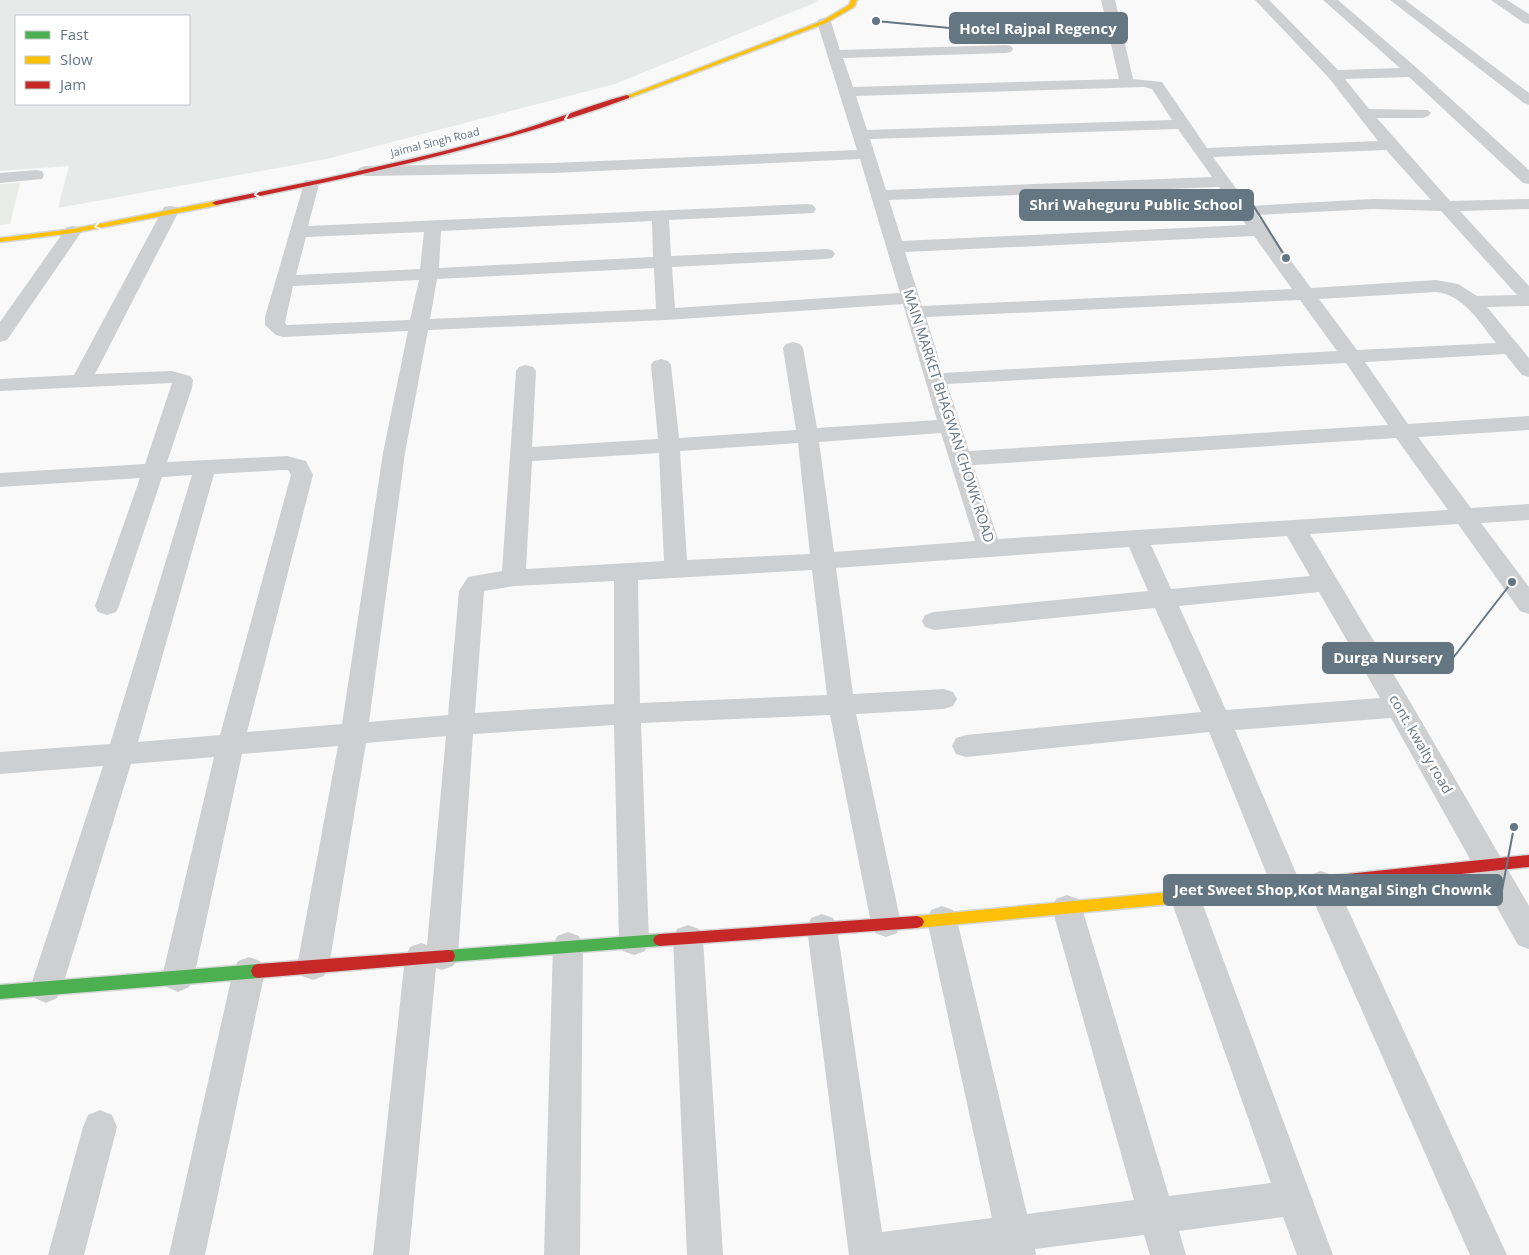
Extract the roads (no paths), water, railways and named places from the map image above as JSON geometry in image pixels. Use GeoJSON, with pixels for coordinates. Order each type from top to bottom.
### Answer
{"type":"FeatureCollection","features":[{"type":"Feature","properties":{"kind":"street","name":"Jaimal Singh Road"},"geometry":{"type":"LineString","coordinates":[[0,240],[73,231],[311,184],[502,138],[553,123],[656,87],[826,14],[852,6],[856,0]]}},
{"type":"Feature","properties":{"kind":"street"},"geometry":{"type":"LineString","coordinates":[[1108,0],[1127,84]]}},
{"type":"Feature","properties":{"kind":"street"},"geometry":{"type":"LineString","coordinates":[[1262,0],[1334,75],[1390,145],[1448,206],[1529,298]]}},
{"type":"Feature","properties":{"kind":"street"},"geometry":{"type":"LineString","coordinates":[[1330,0],[1413,72],[1529,179]]}},
{"type":"Feature","properties":{"kind":"street"},"geometry":{"type":"LineString","coordinates":[[1397,0],[1529,100]]}},
{"type":"Feature","properties":{"kind":"street"},"geometry":{"type":"LineString","coordinates":[[1500,2],[1529,2]]}},
{"type":"Feature","properties":{"kind":"street"},"geometry":{"type":"LineString","coordinates":[[1500,2],[1529,20]]}},
{"type":"Feature","properties":{"kind":"street"},"geometry":{"type":"LineString","coordinates":[[47,233],[65,222],[330,171],[511,126],[610,94],[748,43],[822,12],[826,14]]}},
{"type":"Feature","properties":{"kind":"street","name":"MAIN MARKET BHAGWAN CHOWK ROAD"},"geometry":{"type":"LineString","coordinates":[[826,14],[846,92],[989,548],[1529,512]]}},
{"type":"Feature","properties":{"kind":"street"},"geometry":{"type":"LineString","coordinates":[[835,54],[1006,49]]}},
{"type":"Feature","properties":{"kind":"street"},"geometry":{"type":"LineString","coordinates":[[1334,75],[1413,72]]}},
{"type":"Feature","properties":{"kind":"street"},"geometry":{"type":"LineString","coordinates":[[846,92],[1127,84],[1157,85],[1181,124],[1351,356],[1403,432],[1529,605]]}},
{"type":"Feature","properties":{"kind":"street"},"geometry":{"type":"LineString","coordinates":[[1367,114],[1423,113]]}},
{"type":"Feature","properties":{"kind":"street"},"geometry":{"type":"LineString","coordinates":[[365,171],[508,169],[1181,124]]}},
{"type":"Feature","properties":{"kind":"street"},"geometry":{"type":"LineString","coordinates":[[1202,153],[1390,145]]}},
{"type":"Feature","properties":{"kind":"street"},"geometry":{"type":"LineString","coordinates":[[0,178],[36,175]]}},
{"type":"Feature","properties":{"kind":"street"},"geometry":{"type":"LineString","coordinates":[[878,195],[1223,182]]}},
{"type":"Feature","properties":{"kind":"street"},"geometry":{"type":"LineString","coordinates":[[311,184],[275,317],[275,325],[283,331],[913,305],[1306,294],[1436,286],[1451,288],[1472,302],[1522,360]]}},
{"type":"Feature","properties":{"kind":"street"},"geometry":{"type":"LineString","coordinates":[[1244,211],[1373,204],[1448,206],[1529,204]]}},
{"type":"Feature","properties":{"kind":"street"},"geometry":{"type":"LineString","coordinates":[[298,232],[807,209]]}},
{"type":"Feature","properties":{"kind":"street"},"geometry":{"type":"LineString","coordinates":[[81,381],[170,211]]}},
{"type":"Feature","properties":{"kind":"street"},"geometry":{"type":"LineString","coordinates":[[660,216],[666,314]]}},
{"type":"Feature","properties":{"kind":"street"},"geometry":{"type":"LineString","coordinates":[[313,966],[354,733],[394,453],[429,274],[433,227]]}},
{"type":"Feature","properties":{"kind":"street"},"geometry":{"type":"LineString","coordinates":[[894,247],[1259,230]]}},
{"type":"Feature","properties":{"kind":"street"},"geometry":{"type":"LineString","coordinates":[[0,336],[73,231]]}},
{"type":"Feature","properties":{"kind":"street"},"geometry":{"type":"LineString","coordinates":[[286,281],[826,254]]}},
{"type":"Feature","properties":{"kind":"street"},"geometry":{"type":"LineString","coordinates":[[1472,302],[1529,298]]}},
{"type":"Feature","properties":{"kind":"street"},"geometry":{"type":"LineString","coordinates":[[793,348],[808,437],[825,560],[841,706],[886,923]]}},
{"type":"Feature","properties":{"kind":"street"},"geometry":{"type":"LineString","coordinates":[[936,379],[1351,356],[1522,360]]}},
{"type":"Feature","properties":{"kind":"street"},"geometry":{"type":"LineString","coordinates":[[661,364],[669,446],[676,569]]}},
{"type":"Feature","properties":{"kind":"street"},"geometry":{"type":"LineString","coordinates":[[514,578],[526,371]]}},
{"type":"Feature","properties":{"kind":"street"},"geometry":{"type":"LineString","coordinates":[[0,385],[172,377],[183,380],[155,471],[107,606]]}},
{"type":"Feature","properties":{"kind":"street"},"geometry":{"type":"LineString","coordinates":[[960,459],[1529,423]]}},
{"type":"Feature","properties":{"kind":"street"},"geometry":{"type":"LineString","coordinates":[[522,455],[950,426]]}},
{"type":"Feature","properties":{"kind":"street"},"geometry":{"type":"LineString","coordinates":[[0,480],[291,463],[298,465],[301,469],[302,475],[230,746],[178,977]]}},
{"type":"Feature","properties":{"kind":"street"},"geometry":{"type":"LineString","coordinates":[[46,988],[120,755],[205,468]]}},
{"type":"Feature","properties":{"kind":"street","name":"cont. kwalty road"},"geometry":{"type":"LineString","coordinates":[[1295,529],[1325,583],[1400,707],[1529,935]]}},
{"type":"Feature","properties":{"kind":"street"},"geometry":{"type":"LineString","coordinates":[[1136,539],[1218,722],[1287,887]]}},
{"type":"Feature","properties":{"kind":"street"},"geometry":{"type":"LineString","coordinates":[[391,1255],[460,726],[471,591],[477,583],[514,578],[825,560],[989,548]]}},
{"type":"Feature","properties":{"kind":"street"},"geometry":{"type":"LineString","coordinates":[[626,572],[627,713],[634,941]]}},
{"type":"Feature","properties":{"kind":"street"},"geometry":{"type":"LineString","coordinates":[[934,621],[1325,583]]}},
{"type":"Feature","properties":{"kind":"street"},"geometry":{"type":"LineString","coordinates":[[0,763],[230,746],[354,733],[627,713],[841,706],[944,699]]}},
{"type":"Feature","properties":{"kind":"street"},"geometry":{"type":"LineString","coordinates":[[966,746],[1400,707]]}},
{"type":"Feature","properties":{"kind":"street"},"geometry":{"type":"LineString","coordinates":[[0,992],[568,946],[942,920],[1321,884],[1529,861]]}},
{"type":"Feature","properties":{"kind":"street"},"geometry":{"type":"LineString","coordinates":[[1321,884],[1489,1255]]}},
{"type":"Feature","properties":{"kind":"street"},"geometry":{"type":"LineString","coordinates":[[1185,897],[1315,1255]]}},
{"type":"Feature","properties":{"kind":"street"},"geometry":{"type":"LineString","coordinates":[[1068,908],[1168,1255]]}},
{"type":"Feature","properties":{"kind":"street"},"geometry":{"type":"LineString","coordinates":[[942,920],[1016,1245]]}},
{"type":"Feature","properties":{"kind":"street"},"geometry":{"type":"LineString","coordinates":[[822,928],[867,1254],[1016,1245],[1157,1217],[1294,1198]]}},
{"type":"Feature","properties":{"kind":"street"},"geometry":{"type":"LineString","coordinates":[[688,939],[706,1255]]}},
{"type":"Feature","properties":{"kind":"street"},"geometry":{"type":"LineString","coordinates":[[562,1255],[568,946]]}},
{"type":"Feature","properties":{"kind":"street"},"geometry":{"type":"LineString","coordinates":[[187,1255],[249,971]]}},
{"type":"Feature","properties":{"kind":"street"},"geometry":{"type":"LineString","coordinates":[[66,1255],[100,1127]]}},
{"type":"Feature","properties":{"kind":"place","name":"Hotel Rajpal Regency"},"geometry":{"type":"Point","coordinates":[876,21]}},
{"type":"Feature","properties":{"kind":"place","name":"Shri Waheguru Public School"},"geometry":{"type":"Point","coordinates":[1286,258]}},
{"type":"Feature","properties":{"kind":"place","name":"Durga Nursery"},"geometry":{"type":"Point","coordinates":[1512,582]}},
{"type":"Feature","properties":{"kind":"place","name":"Jeet Sweet Shop,Kot Mangal Singh Chownk"},"geometry":{"type":"Point","coordinates":[1514,827]}}]}
